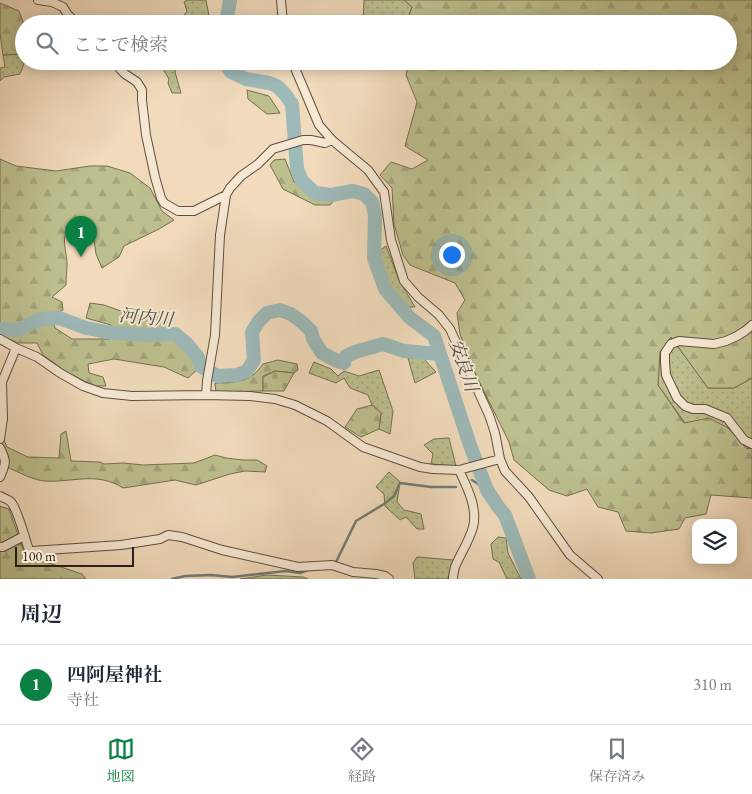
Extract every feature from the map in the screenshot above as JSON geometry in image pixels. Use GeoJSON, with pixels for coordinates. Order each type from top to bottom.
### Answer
{"type":"FeatureCollection","features":[{"type":"Feature","properties":{"kind":"street"},"geometry":{"type":"LineString","coordinates":[[38,0],[52,2],[63,7],[68,15]]}},
{"type":"Feature","properties":{"kind":"street"},"geometry":{"type":"LineString","coordinates":[[281,0],[282,15]]}},
{"type":"Feature","properties":{"kind":"street"},"geometry":{"type":"LineString","coordinates":[[121,70],[137,82],[142,90],[146,135],[161,198],[164,203],[178,211],[194,211],[226,195]]}},
{"type":"Feature","properties":{"kind":"street"},"geometry":{"type":"LineString","coordinates":[[296,70],[319,125],[332,140],[368,170],[384,192],[391,240],[404,281],[418,297],[439,315],[450,330],[489,415],[495,433],[496,460],[529,498],[570,555],[598,579]]}},
{"type":"Feature","properties":{"kind":"street"},"geometry":{"type":"LineString","coordinates":[[206,395],[215,335],[220,235],[226,195],[241,176],[258,164],[272,149],[303,140],[325,143],[332,140]]}},
{"type":"Feature","properties":{"kind":"street"},"geometry":{"type":"LineString","coordinates":[[752,325],[737,336],[714,344],[678,341],[671,344],[665,354],[666,375],[677,398],[685,406],[693,409],[705,409],[727,418],[744,440],[752,444]]}},
{"type":"Feature","properties":{"kind":"street"},"geometry":{"type":"LineString","coordinates":[[0,339],[37,357],[60,373],[84,386],[103,393],[132,396],[250,396],[274,399],[296,405],[327,421],[372,450],[420,467],[433,470],[461,470],[496,460]]}},
{"type":"Feature","properties":{"kind":"street"},"geometry":{"type":"LineString","coordinates":[[0,438],[3,420],[2,382],[16,348]]}},
{"type":"Feature","properties":{"kind":"street"},"geometry":{"type":"LineString","coordinates":[[0,448],[5,464],[0,477]]}},
{"type":"Feature","properties":{"kind":"street"},"geometry":{"type":"LineString","coordinates":[[452,579],[474,526],[472,501],[461,470]]}},
{"type":"Feature","properties":{"kind":"street"},"geometry":{"type":"LineString","coordinates":[[0,496],[12,503],[28,550],[32,551],[121,545],[160,539],[168,535],[222,550],[298,567],[332,565],[354,572],[385,576],[389,579]]}},
{"type":"Feature","properties":{"kind":"street"},"geometry":{"type":"LineString","coordinates":[[0,547],[24,536]]}},
{"type":"Feature","properties":{"kind":"green space"},"geometry":{"type":"Polygon","coordinates":[[[187,0],[206,0],[209,15],[184,15],[187,11],[184,2],[187,0]]]}},
{"type":"Feature","properties":{"kind":"green space"},"geometry":{"type":"Polygon","coordinates":[[[364,0],[404,0],[412,7],[409,15],[363,15],[364,0]]]}},
{"type":"Feature","properties":{"kind":"green space"},"geometry":{"type":"Polygon","coordinates":[[[404,0],[752,0],[752,378],[734,388],[708,388],[671,337],[660,352],[658,385],[684,423],[709,418],[728,428],[747,449],[752,448],[752,498],[711,495],[706,514],[685,518],[679,529],[651,533],[626,531],[618,512],[598,507],[587,489],[567,496],[549,490],[514,460],[509,442],[472,367],[460,334],[457,313],[465,300],[455,283],[410,265],[403,255],[394,224],[392,188],[380,175],[391,162],[412,169],[428,160],[405,146],[417,102],[406,75],[407,70],[737,70],[737,15],[409,15],[412,7],[404,0]]]}},
{"type":"Feature","properties":{"kind":"green space"},"geometry":{"type":"Polygon","coordinates":[[[0,3],[19,11],[21,15],[15,15],[15,54],[3,55],[0,33],[0,3]]]}},
{"type":"Feature","properties":{"kind":"green space"},"geometry":{"type":"Polygon","coordinates":[[[15,54],[15,70],[22,70],[20,74],[4,77],[0,81],[0,68],[5,67],[3,55],[15,54]]]}},
{"type":"Feature","properties":{"kind":"green space"},"geometry":{"type":"Polygon","coordinates":[[[164,70],[176,70],[181,93],[172,93],[168,83],[169,79],[164,70]]]}},
{"type":"Feature","properties":{"kind":"green space"},"geometry":{"type":"Polygon","coordinates":[[[247,90],[269,96],[280,113],[267,114],[248,99],[247,90]]]}},
{"type":"Feature","properties":{"kind":"green space"},"geometry":{"type":"Polygon","coordinates":[[[0,159],[16,166],[56,171],[90,166],[107,166],[130,173],[150,188],[162,211],[174,220],[124,246],[119,257],[102,268],[96,254],[94,240],[83,227],[74,228],[69,231],[65,239],[66,285],[52,297],[62,302],[63,310],[51,316],[55,328],[72,339],[111,339],[111,325],[86,318],[90,303],[104,305],[135,316],[161,312],[167,315],[170,330],[178,344],[189,353],[199,368],[188,378],[164,367],[114,359],[88,364],[89,373],[103,377],[106,386],[94,386],[65,371],[43,355],[37,343],[18,343],[0,335],[0,159]]]}},
{"type":"Feature","properties":{"kind":"green space"},"geometry":{"type":"Polygon","coordinates":[[[285,159],[294,182],[314,196],[334,200],[330,205],[315,205],[283,189],[270,165],[274,160],[285,159]]]}},
{"type":"Feature","properties":{"kind":"green space"},"geometry":{"type":"Polygon","coordinates":[[[386,246],[399,280],[415,307],[405,307],[386,283],[379,251],[386,246]]]}},
{"type":"Feature","properties":{"kind":"green space"},"geometry":{"type":"Polygon","coordinates":[[[671,337],[708,388],[734,388],[752,378],[752,448],[747,449],[728,428],[685,423],[658,385],[660,352],[671,337]]]}},
{"type":"Feature","properties":{"kind":"green space"},"geometry":{"type":"Polygon","coordinates":[[[422,357],[436,372],[415,383],[408,358],[422,357]]]}},
{"type":"Feature","properties":{"kind":"green space"},"geometry":{"type":"Polygon","coordinates":[[[278,360],[297,364],[298,370],[294,373],[275,371],[263,376],[263,391],[216,392],[215,383],[248,378],[263,364],[278,360]]]}},
{"type":"Feature","properties":{"kind":"green space"},"geometry":{"type":"Polygon","coordinates":[[[314,362],[331,369],[338,376],[344,371],[359,376],[379,370],[393,411],[390,434],[379,429],[381,413],[372,405],[368,395],[350,388],[344,378],[336,383],[309,373],[314,362]]]}},
{"type":"Feature","properties":{"kind":"green space"},"geometry":{"type":"Polygon","coordinates":[[[275,371],[294,373],[284,391],[263,391],[263,377],[275,371]]]}},
{"type":"Feature","properties":{"kind":"green space"},"geometry":{"type":"Polygon","coordinates":[[[372,405],[381,413],[379,429],[361,437],[345,427],[357,409],[372,405]]]}},
{"type":"Feature","properties":{"kind":"green space"},"geometry":{"type":"Polygon","coordinates":[[[0,431],[7,447],[28,457],[59,458],[61,434],[66,431],[71,461],[143,465],[194,463],[215,455],[226,458],[257,460],[267,466],[265,472],[245,471],[196,485],[175,480],[123,488],[113,483],[94,479],[44,481],[0,465],[0,431]]]}},
{"type":"Feature","properties":{"kind":"green space"},"geometry":{"type":"Polygon","coordinates":[[[449,438],[456,466],[431,464],[433,454],[424,445],[434,439],[449,438]]]}},
{"type":"Feature","properties":{"kind":"green space"},"geometry":{"type":"Polygon","coordinates":[[[389,472],[400,482],[397,502],[404,510],[421,514],[424,529],[417,529],[406,517],[400,520],[385,506],[384,494],[376,487],[389,472]]]}},
{"type":"Feature","properties":{"kind":"green space"},"geometry":{"type":"Polygon","coordinates":[[[0,506],[9,509],[25,555],[82,574],[86,579],[0,579],[0,506]]]}},
{"type":"Feature","properties":{"kind":"green space"},"geometry":{"type":"Polygon","coordinates":[[[498,537],[506,538],[508,553],[521,579],[507,579],[499,562],[493,559],[491,544],[498,537]]]}},
{"type":"Feature","properties":{"kind":"green space"},"geometry":{"type":"Polygon","coordinates":[[[417,557],[453,560],[448,579],[415,579],[413,563],[417,557]]]}},
{"type":"Feature","properties":{"kind":"green space"},"geometry":{"type":"Polygon","coordinates":[[[267,575],[303,577],[308,579],[240,579],[267,575]]]}},
{"type":"Feature","properties":{"kind":"waterway","name":"安良川"},"geometry":{"type":"LineString","coordinates":[[228,15],[230,0]]}},
{"type":"Feature","properties":{"kind":"waterway","name":"安良川"},"geometry":{"type":"LineString","coordinates":[[230,70],[246,79],[277,86],[292,104],[297,169],[302,181],[315,193],[331,195],[353,191],[364,194],[372,202],[375,215],[374,258],[385,289],[409,317],[434,336],[487,490],[505,515],[529,579]]}},
{"type":"Feature","properties":{"kind":"waterway","name":"河内川"},"geometry":{"type":"LineString","coordinates":[[0,329],[17,330],[41,319],[59,318],[86,328],[112,333],[175,334],[197,356],[202,367],[217,376],[237,375],[247,371],[254,360],[252,332],[259,321],[267,313],[280,310],[291,314],[311,331],[313,339],[322,353],[344,363],[346,356],[383,344],[404,351],[440,354]]}},
{"type":"Feature","properties":{"kind":"waterway"},"geometry":{"type":"LineString","coordinates":[[472,480],[487,490]]}},
{"type":"Feature","properties":{"kind":"waterway"},"geometry":{"type":"LineString","coordinates":[[336,562],[356,521],[394,496],[400,483],[431,487],[456,487]]}},
{"type":"Feature","properties":{"kind":"waterway"},"geometry":{"type":"LineString","coordinates":[[172,579],[185,576],[211,575],[232,577],[286,571],[300,573],[311,569]]}},
{"type":"Feature","properties":{"kind":"place","name":"四阿屋神社"},"geometry":{"type":"Point","coordinates":[81,257]}}]}
